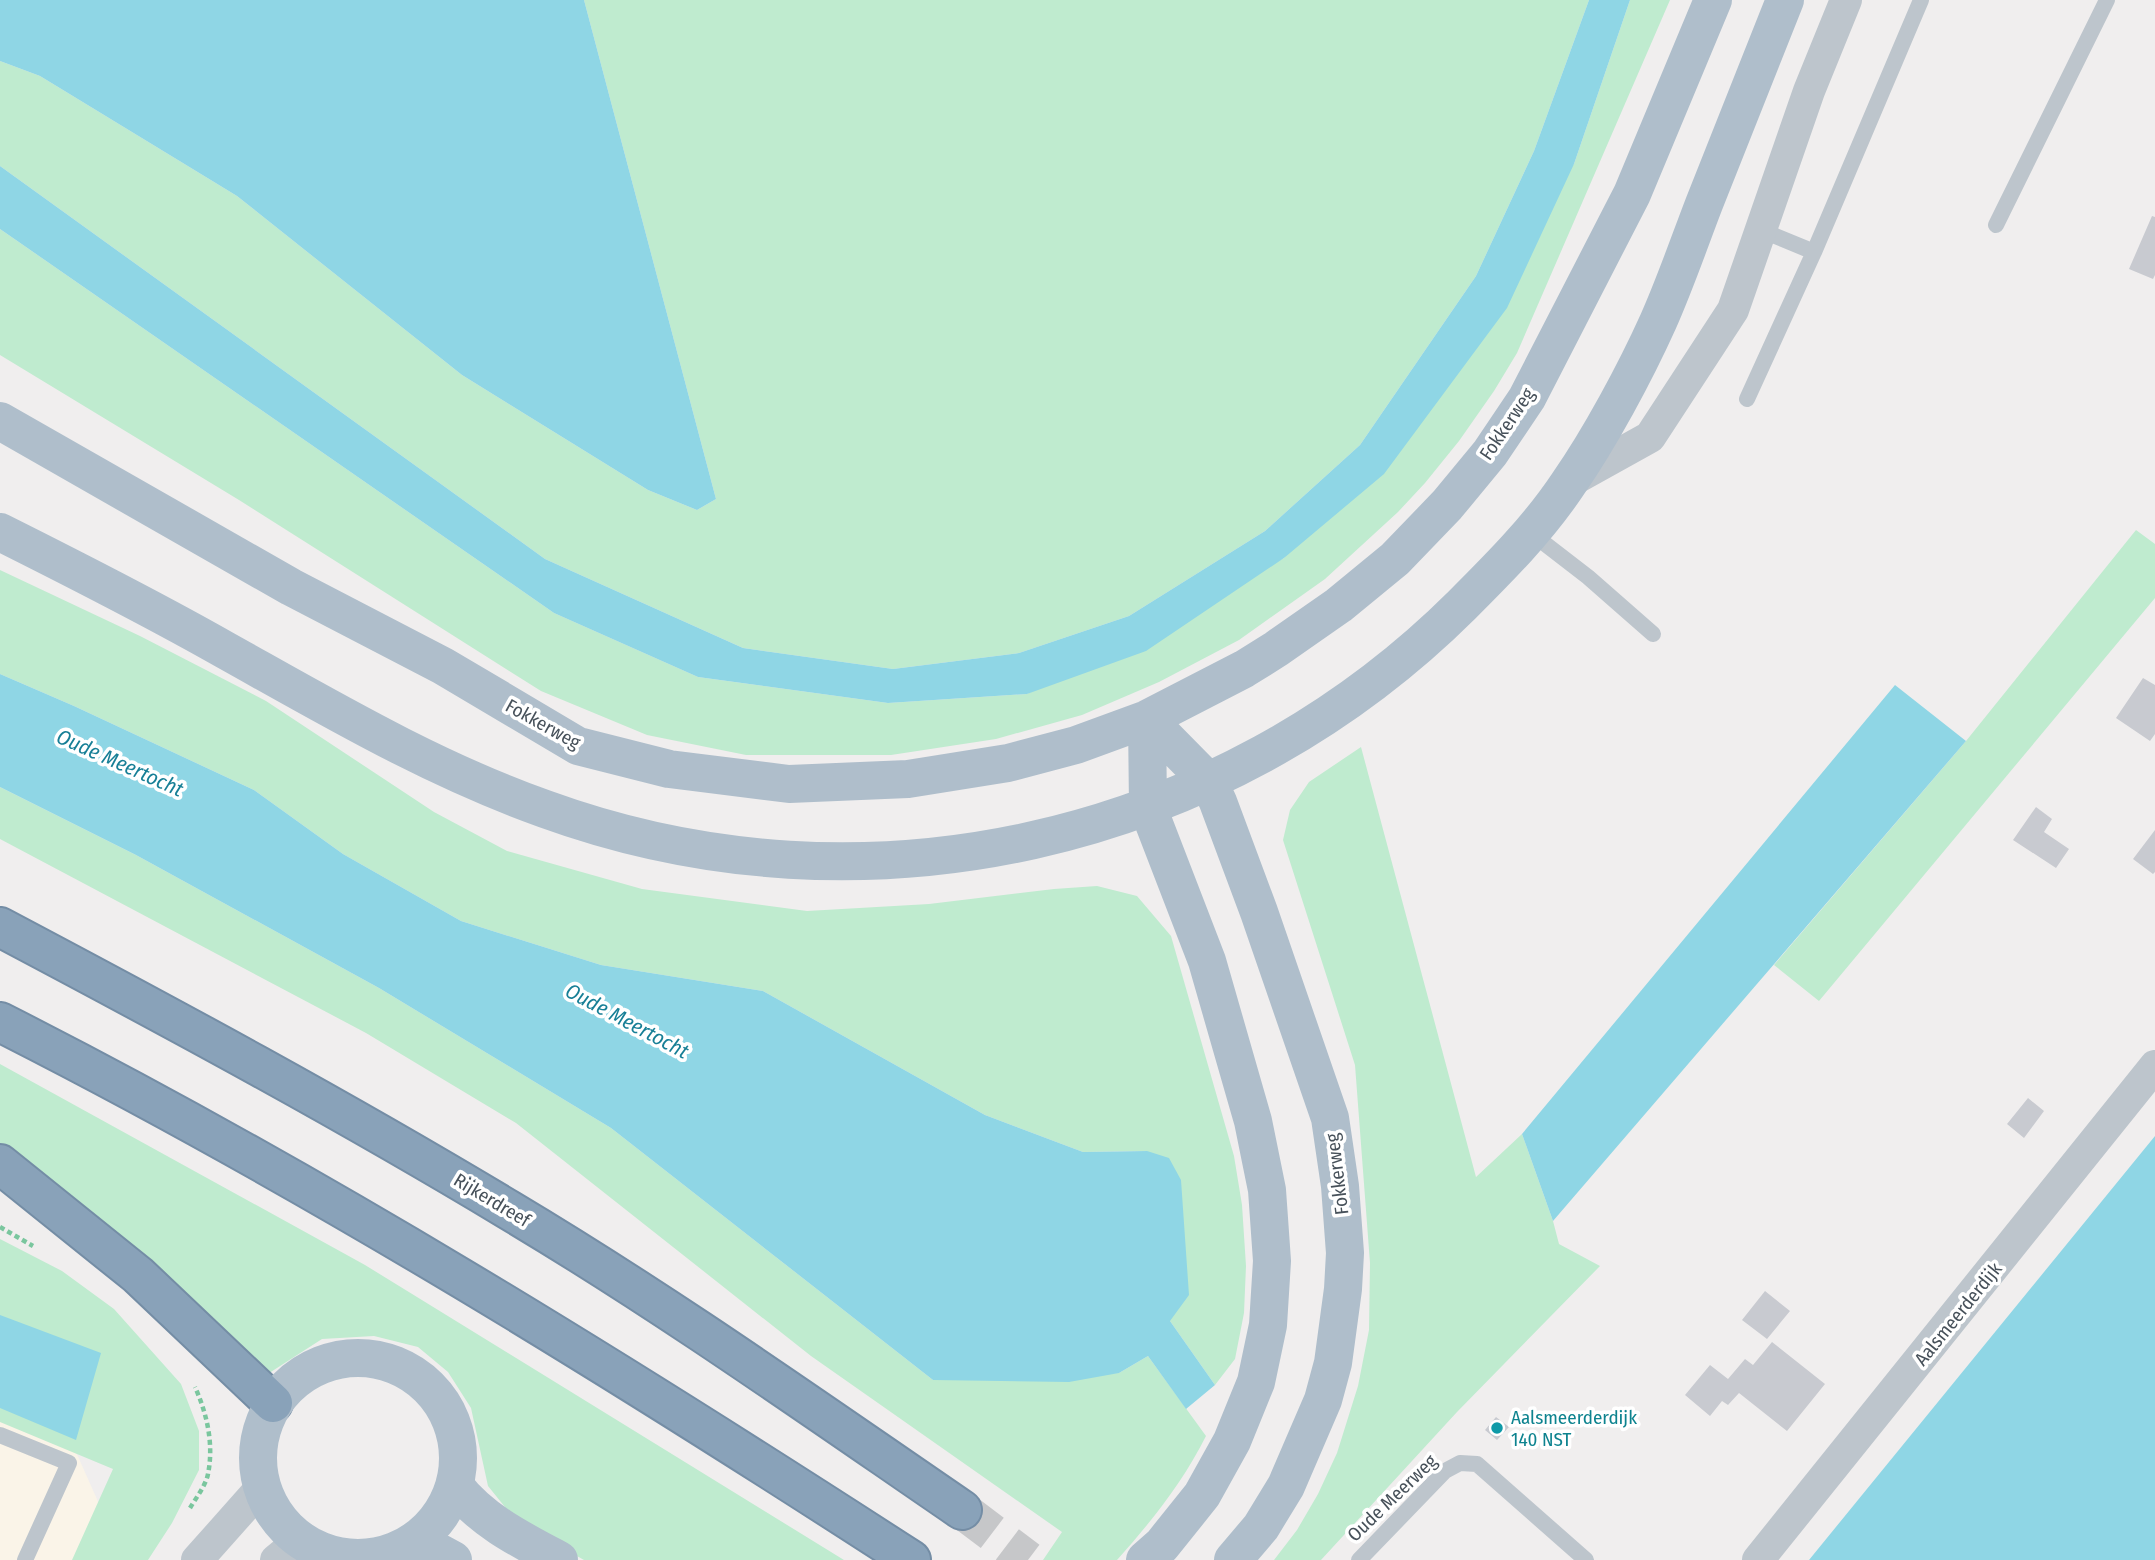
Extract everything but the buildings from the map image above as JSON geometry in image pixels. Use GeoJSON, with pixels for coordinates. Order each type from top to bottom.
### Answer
{"type":"FeatureCollection","features":[{"type":"Feature","properties":{"kind":"highway","name":"Rijkerdreef"},"geometry":{"type":"LineString","coordinates":[[0,927],[221,1045],[511,1211],[664,1306],[962,1510]]}},
{"type":"Feature","properties":{"kind":"highway"},"geometry":{"type":"LineString","coordinates":[[0,1022],[252,1158],[452,1274],[701,1424],[911,1560]]}},
{"type":"Feature","properties":{"kind":"highway"},"geometry":{"type":"LineString","coordinates":[[0,1164],[138,1275],[273,1403]]}},
{"type":"Feature","properties":{"kind":"main road","name":"Fokkerweg"},"geometry":{"type":"LineString","coordinates":[[0,421],[291,587],[443,666],[578,746],[702,775],[789,784],[853,783],[965,772],[1008,764],[1076,745],[1147,719],[1244,669],[1339,605],[1395,559],[1447,505],[1490,453],[1527,398],[1632,194],[1713,0]]}},
{"type":"Feature","properties":{"kind":"main road"},"geometry":{"type":"LineString","coordinates":[[0,532],[164,616],[411,752],[544,809],[609,830],[700,851],[802,861],[885,862],[983,852],[1073,831],[1149,808],[1209,782],[1270,752],[1330,715],[1383,677],[1430,637],[1510,558],[1569,482],[1615,404],[1656,326],[1785,0]]}},
{"type":"Feature","properties":{"kind":"main road","name":"Fokkerweg"},"geometry":{"type":"LineString","coordinates":[[1147,719],[1209,782],[1259,912],[1330,1118],[1340,1186],[1345,1252],[1339,1325],[1323,1400],[1286,1486],[1261,1527],[1233,1560]]}},
{"type":"Feature","properties":{"kind":"main road"},"geometry":{"type":"LineString","coordinates":[[1145,1560],[1163,1545],[1202,1495],[1233,1441],[1256,1382],[1268,1325],[1272,1261],[1267,1190],[1253,1121],[1207,961],[1149,808],[1147,719]]}},
{"type":"Feature","properties":{"kind":"main road"},"geometry":{"type":"LineString","coordinates":[[365,1357],[399,1367],[429,1386],[449,1416],[458,1450],[455,1486],[440,1516],[416,1540],[388,1554],[357,1559],[288,1550],[276,1517],[261,1488],[257,1445],[273,1403],[298,1377],[330,1362],[365,1357]]}},
{"type":"Feature","properties":{"kind":"main road"},"geometry":{"type":"LineString","coordinates":[[455,1486],[470,1506],[559,1560]]}},
{"type":"Feature","properties":{"kind":"main road"},"geometry":{"type":"LineString","coordinates":[[416,1540],[453,1560]]}},
{"type":"Feature","properties":{"kind":"street"},"geometry":{"type":"LineString","coordinates":[[1569,482],[1650,437],[1733,310],[1809,90],[1846,0]]}},
{"type":"Feature","properties":{"kind":"street","name":"Aalsmeerderdijk"},"geometry":{"type":"LineString","coordinates":[[1758,1560],[2155,1066]]}},
{"type":"Feature","properties":{"kind":"street"},"geometry":{"type":"LineString","coordinates":[[197,1560],[261,1488]]}},
{"type":"Feature","properties":{"kind":"lane"},"geometry":{"type":"LineString","coordinates":[[1747,399],[1922,0]]}},
{"type":"Feature","properties":{"kind":"lane"},"geometry":{"type":"LineString","coordinates":[[1996,225],[2107,0]]}},
{"type":"Feature","properties":{"kind":"lane"},"geometry":{"type":"LineString","coordinates":[[1761,230],[1814,251]]}},
{"type":"Feature","properties":{"kind":"lane"},"geometry":{"type":"LineString","coordinates":[[1531,533],[1588,577],[1653,634]]}},
{"type":"Feature","properties":{"kind":"lane"},"geometry":{"type":"LineString","coordinates":[[0,1435],[69,1463],[25,1560]]}},
{"type":"Feature","properties":{"kind":"lane","name":"Oude Meerweg"},"geometry":{"type":"LineString","coordinates":[[1359,1560],[1445,1471],[1460,1463],[1477,1464],[1586,1560]]}},
{"type":"Feature","properties":{"kind":"path"},"geometry":{"type":"LineString","coordinates":[[0,1227],[44,1252]]}},
{"type":"Feature","properties":{"kind":"path"},"geometry":{"type":"LineString","coordinates":[[190,1509],[208,1476],[211,1445],[204,1408],[191,1378]]}},
{"type":"Feature","properties":{"kind":"shaded area"},"geometry":{"type":"Polygon","coordinates":[[[0,1421],[76,1452],[124,1560],[0,1560],[0,1421]]]}},
{"type":"Feature","properties":{"kind":"green space"},"geometry":{"type":"Polygon","coordinates":[[[584,0],[1589,0],[1534,151],[1476,276],[1360,445],[1265,531],[1129,616],[1019,653],[893,669],[743,648],[545,559],[0,166],[0,61],[40,76],[237,196],[462,375],[648,490],[697,510],[716,499],[584,0]]]}},
{"type":"Feature","properties":{"kind":"green space"},"geometry":{"type":"Polygon","coordinates":[[[1630,0],[1670,0],[1517,353],[1459,441],[1425,483],[1398,512],[1325,579],[1239,640],[1159,682],[1082,715],[996,739],[891,755],[746,755],[647,735],[541,691],[239,500],[0,355],[0,229],[554,613],[698,677],[888,703],[1027,694],[1284,558],[1574,164],[1630,0]]]}},
{"type":"Feature","properties":{"kind":"green space"},"geometry":{"type":"Polygon","coordinates":[[[2136,530],[2155,544],[2155,598],[1819,1001],[1774,965],[1966,741],[2136,530]]]}},
{"type":"Feature","properties":{"kind":"green space"},"geometry":{"type":"Polygon","coordinates":[[[0,570],[140,636],[266,701],[434,812],[507,851],[642,889],[807,911],[929,904],[1097,886],[1137,896],[1171,936],[1234,1156],[1242,1205],[1246,1266],[1244,1313],[1235,1359],[1215,1385],[1170,1321],[1147,1151],[1083,1152],[985,1115],[763,991],[601,965],[461,921],[343,854],[254,790],[0,674],[0,570]]]}},
{"type":"Feature","properties":{"kind":"green space"},"geometry":{"type":"Polygon","coordinates":[[[1361,747],[1476,1177],[1522,1134],[1559,1244],[1600,1266],[1457,1412],[1321,1560],[1274,1560],[1297,1530],[1337,1453],[1358,1386],[1369,1330],[1370,1263],[1355,1065],[1283,840],[1290,810],[1309,782],[1361,747]]]}},
{"type":"Feature","properties":{"kind":"green space"},"geometry":{"type":"Polygon","coordinates":[[[0,787],[136,855],[379,988],[611,1128],[933,1380],[1119,1373],[1148,1356],[1206,1436],[1197,1453],[1166,1501],[1117,1560],[1043,1560],[1062,1532],[811,1356],[516,1123],[366,1033],[0,839],[0,787]]]}},
{"type":"Feature","properties":{"kind":"green space"},"geometry":{"type":"Polygon","coordinates":[[[0,1064],[365,1265],[844,1560],[584,1560],[517,1522],[488,1486],[471,1408],[448,1372],[418,1347],[374,1336],[322,1339],[263,1377],[0,1148],[0,1064]]]}},
{"type":"Feature","properties":{"kind":"green space"},"geometry":{"type":"Polygon","coordinates":[[[0,1239],[62,1271],[114,1309],[181,1384],[199,1431],[199,1470],[172,1523],[148,1560],[72,1560],[113,1469],[0,1422],[0,1239]]]}},
{"type":"Feature","properties":{"kind":"water"},"geometry":{"type":"Polygon","coordinates":[[[0,0],[584,0],[716,499],[697,510],[648,490],[462,375],[237,196],[40,76],[0,61],[0,0]]]}},
{"type":"Feature","properties":{"kind":"water"},"geometry":{"type":"Polygon","coordinates":[[[1589,0],[1630,0],[1574,164],[1507,308],[1384,474],[1284,558],[1146,651],[1027,694],[888,703],[698,677],[554,613],[0,229],[0,166],[545,559],[743,648],[893,669],[1019,653],[1129,616],[1265,531],[1360,445],[1476,276],[1534,151],[1589,0]]]}},
{"type":"Feature","properties":{"kind":"water","name":"Oude Meertocht"},"geometry":{"type":"Polygon","coordinates":[[[0,674],[254,790],[343,854],[461,921],[601,965],[763,991],[985,1115],[1083,1152],[1147,1151],[1169,1158],[1181,1180],[1189,1295],[1170,1321],[1215,1385],[1186,1409],[1148,1356],[1119,1373],[1069,1382],[933,1380],[611,1128],[379,988],[136,855],[0,787],[0,674]]]}},
{"type":"Feature","properties":{"kind":"water"},"geometry":{"type":"Polygon","coordinates":[[[1895,685],[1966,741],[1553,1221],[1522,1134],[1895,685]]]}},
{"type":"Feature","properties":{"kind":"water"},"geometry":{"type":"Polygon","coordinates":[[[2155,1136],[2155,1560],[1809,1560],[2155,1136]]]}},
{"type":"Feature","properties":{"kind":"water"},"geometry":{"type":"Polygon","coordinates":[[[0,1315],[101,1353],[76,1440],[0,1408],[0,1315]]]}},
{"type":"Feature","properties":{"kind":"tunnel"},"geometry":{"type":"LineString","coordinates":[[962,1510],[1028,1560]]}},
{"type":"Feature","properties":{"kind":"place","name":"Aalsmeerderdijk 140 NST"},"geometry":{"type":"Point","coordinates":[1497,1428]}}]}
